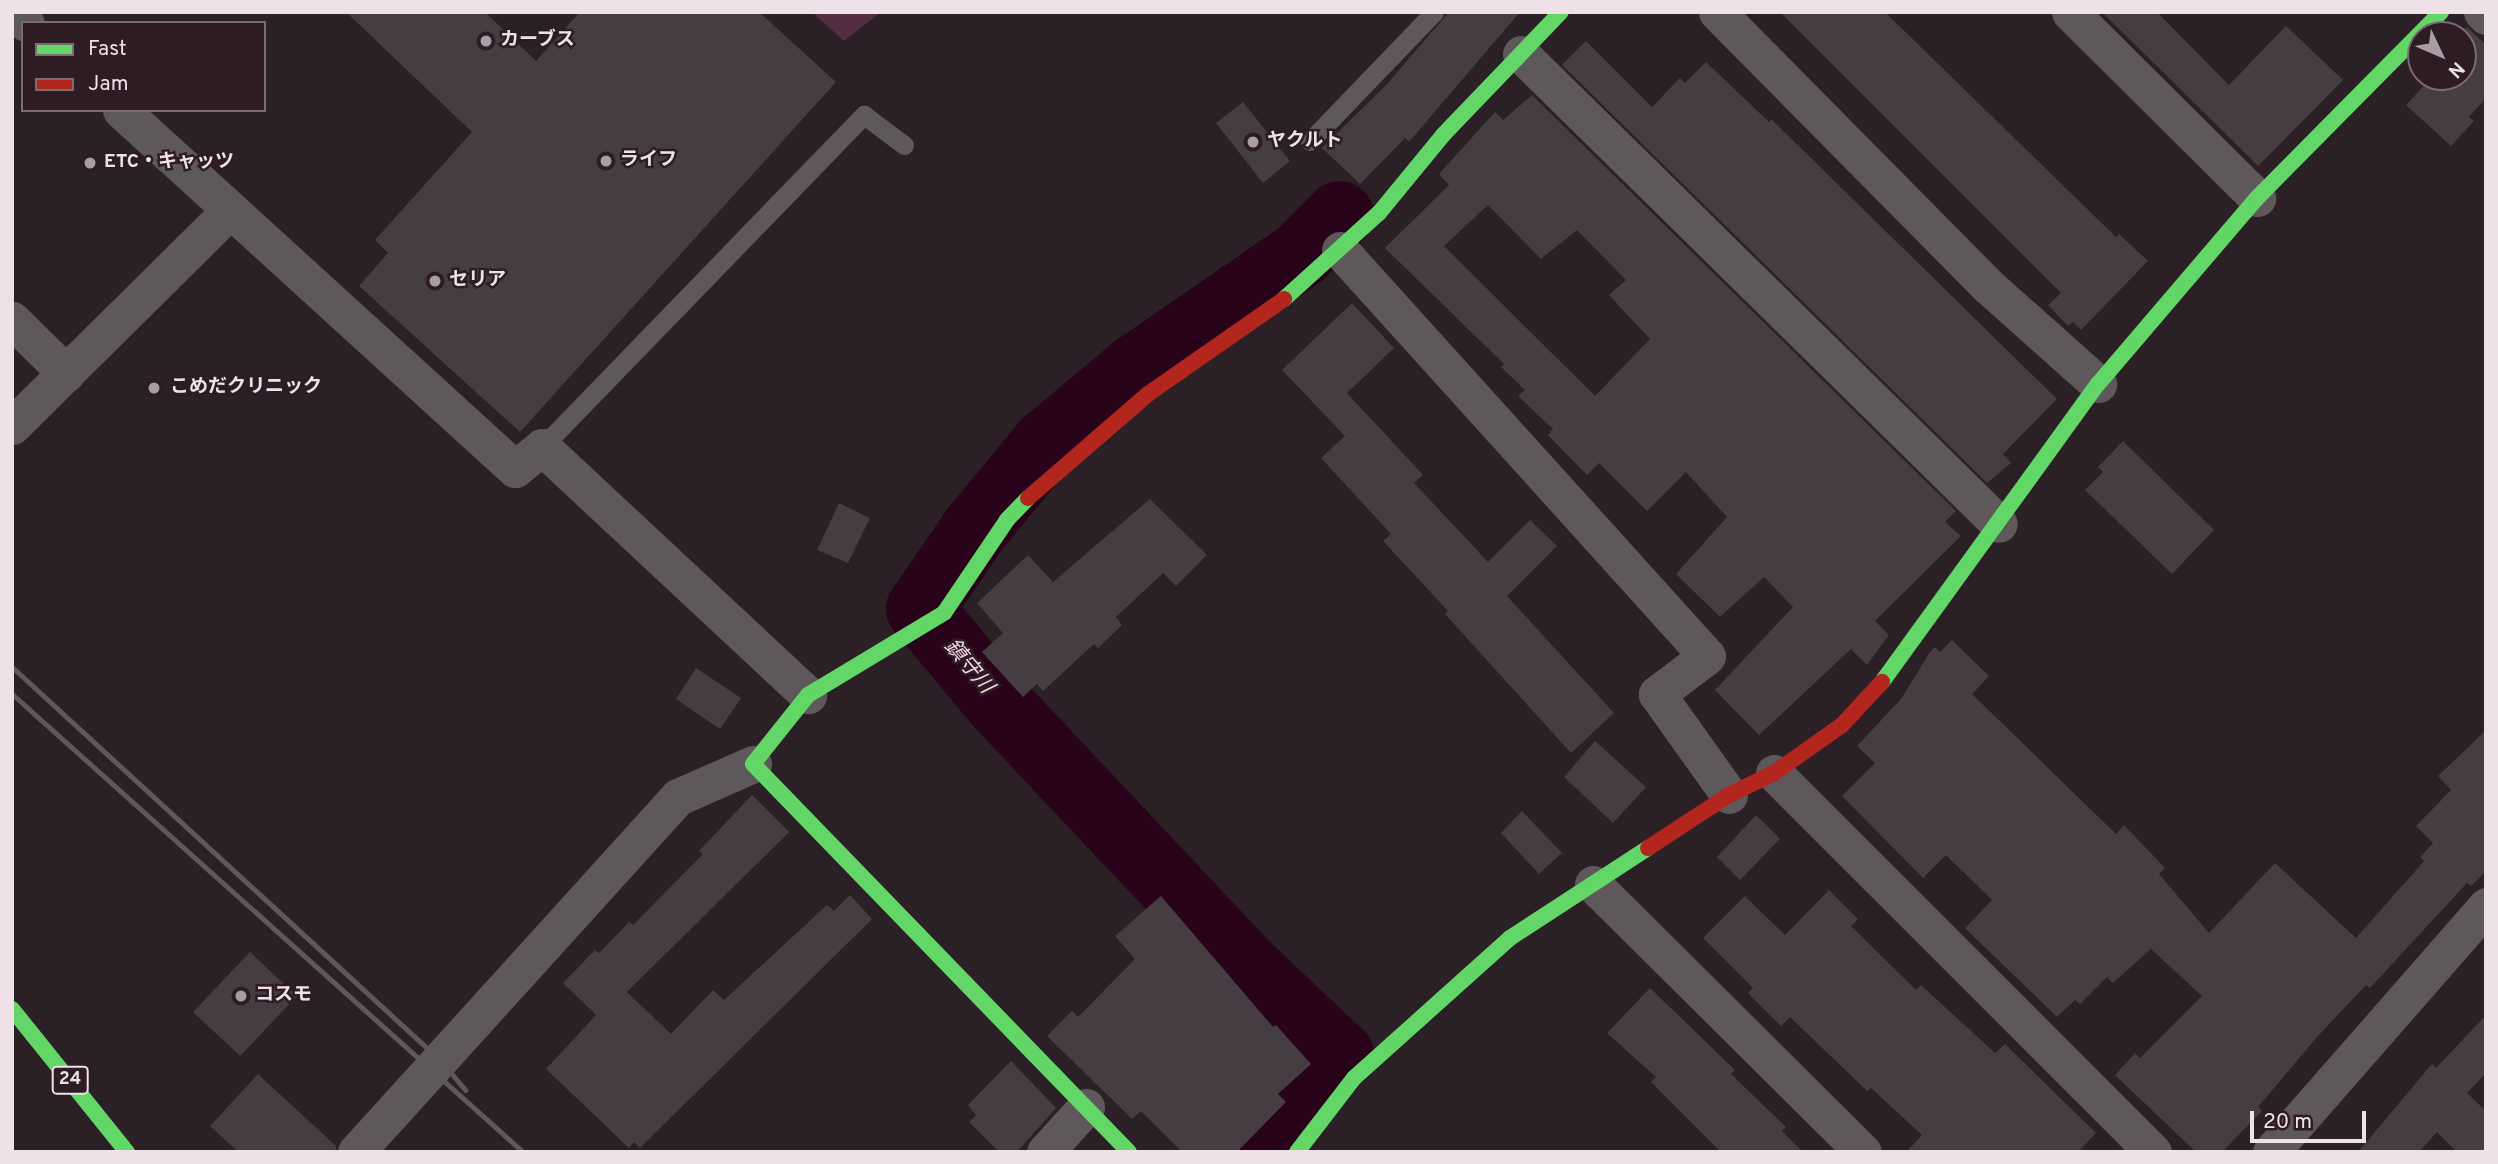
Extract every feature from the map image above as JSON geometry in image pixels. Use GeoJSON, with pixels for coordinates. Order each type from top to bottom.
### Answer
{"type":"FeatureCollection","features":[{"type":"Feature","properties":{"kind":"main road"},"geometry":{"type":"LineString","coordinates":[[1129,1152],[753,764],[808,695],[944,613],[1007,520],[1054,472],[1148,394],[1292,293],[1340,250],[1379,213],[1443,135],[1561,12]]}},
{"type":"Feature","properties":{"kind":"main road"},"geometry":{"type":"LineString","coordinates":[[1297,1152],[1354,1078],[1510,938],[1729,795],[1774,773],[1842,725],[1875,691],[1999,524],[2098,384],[2257,198],[2441,12]]}},
{"type":"Feature","properties":{"kind":"main road","name":"24"},"geometry":{"type":"LineString","coordinates":[[12,1009],[127,1152]]}},
{"type":"Feature","properties":{"kind":"street"},"geometry":{"type":"LineString","coordinates":[[1717,12],[1987,285],[2098,384]]}},
{"type":"Feature","properties":{"kind":"street"},"geometry":{"type":"LineString","coordinates":[[2070,12],[2257,198]]}},
{"type":"Feature","properties":{"kind":"street"},"geometry":{"type":"LineString","coordinates":[[1521,54],[1999,524]]}},
{"type":"Feature","properties":{"kind":"street"},"geometry":{"type":"LineString","coordinates":[[123,112],[515,469],[542,447],[808,695]]}},
{"type":"Feature","properties":{"kind":"street"},"geometry":{"type":"LineString","coordinates":[[12,426],[229,211]]}},
{"type":"Feature","properties":{"kind":"street"},"geometry":{"type":"LineString","coordinates":[[1340,250],[1707,656],[1657,694],[1729,795]]}},
{"type":"Feature","properties":{"kind":"street"},"geometry":{"type":"LineString","coordinates":[[12,320],[66,373]]}},
{"type":"Feature","properties":{"kind":"street"},"geometry":{"type":"LineString","coordinates":[[356,1152],[678,797],[753,764]]}},
{"type":"Feature","properties":{"kind":"street"},"geometry":{"type":"LineString","coordinates":[[1774,773],[2153,1152]]}},
{"type":"Feature","properties":{"kind":"street"},"geometry":{"type":"LineString","coordinates":[[1593,884],[1863,1152]]}},
{"type":"Feature","properties":{"kind":"street"},"geometry":{"type":"LineString","coordinates":[[2271,1152],[2486,906]]}},
{"type":"Feature","properties":{"kind":"street"},"geometry":{"type":"LineString","coordinates":[[1045,1152],[1086,1107]]}},
{"type":"Feature","properties":{"kind":"lane"},"geometry":{"type":"LineString","coordinates":[[1310,141],[1434,12]]}},
{"type":"Feature","properties":{"kind":"lane"},"geometry":{"type":"LineString","coordinates":[[542,447],[864,115],[904,145]]}},
{"type":"Feature","properties":{"kind":"shaded area"},"geometry":{"type":"Polygon","coordinates":[[[812,12],[881,12],[844,41],[812,12]]]}},
{"type":"Feature","properties":{"kind":"building","name":"ライフ"},"geometry":{"type":"Polygon","coordinates":[[[346,12],[485,12],[536,61],[580,12],[759,12],[836,82],[520,432],[359,286],[388,253],[375,240],[472,132],[346,12]]]}},
{"type":"Feature","properties":{"kind":"building"},"geometry":{"type":"Polygon","coordinates":[[[1449,12],[1520,12],[1409,142],[1405,138],[1360,184],[1322,148],[1387,84],[1449,12]]]}},
{"type":"Feature","properties":{"kind":"building"},"geometry":{"type":"Polygon","coordinates":[[[1780,12],[1885,12],[2116,237],[2119,234],[2148,261],[2081,330],[2073,322],[2068,326],[2048,305],[2061,293],[1780,12]]]}},
{"type":"Feature","properties":{"kind":"building"},"geometry":{"type":"Polygon","coordinates":[[[2102,12],[2157,12],[2229,85],[2286,26],[2343,80],[2258,166],[2102,12]]]}},
{"type":"Feature","properties":{"kind":"building"},"geometry":{"type":"Polygon","coordinates":[[[2477,36],[2486,45],[2486,98],[2469,117],[2474,121],[2451,146],[2406,105],[2419,91],[2477,91],[2477,36]]]}},
{"type":"Feature","properties":{"kind":"building"},"geometry":{"type":"Polygon","coordinates":[[[1586,41],[1652,107],[1680,78],[1685,83],[1706,62],[1769,122],[1771,119],[2057,399],[2003,454],[2011,463],[1987,483],[1562,65],[1586,41]]]}},
{"type":"Feature","properties":{"kind":"building"},"geometry":{"type":"Polygon","coordinates":[[[1532,95],[1956,511],[1945,522],[1961,536],[1875,621],[1889,635],[1867,665],[1851,649],[1759,735],[1715,690],[1793,607],[1764,577],[1720,617],[1676,574],[1727,517],[1686,472],[1647,511],[1599,463],[1587,475],[1548,435],[1553,429],[1518,396],[1525,390],[1501,367],[1504,364],[1385,248],[1449,185],[1439,174],[1495,112],[1503,120],[1532,95]],[[1488,205],[1444,246],[1595,396],[1650,339],[1609,295],[1626,280],[1577,230],[1541,259],[1488,205]]]}},
{"type":"Feature","properties":{"kind":"building","name":"ヤクルト"},"geometry":{"type":"Polygon","coordinates":[[[1243,102],[1290,161],[1263,183],[1216,123],[1243,102]]]}},
{"type":"Feature","properties":{"kind":"building"},"geometry":{"type":"Polygon","coordinates":[[[1352,303],[1394,348],[1347,393],[1423,475],[1414,483],[1488,562],[1530,520],[1557,546],[1507,596],[1614,713],[1571,753],[1445,614],[1448,611],[1383,541],[1391,534],[1321,458],[1345,436],[1282,370],[1352,303]]]}},
{"type":"Feature","properties":{"kind":"building"},"geometry":{"type":"Polygon","coordinates":[[[2123,441],[2214,530],[2172,574],[2085,490],[2103,472],[2098,467],[2123,441]]]}},
{"type":"Feature","properties":{"kind":"building"},"geometry":{"type":"Polygon","coordinates":[[[1150,499],[1207,555],[1176,586],[1163,573],[1116,617],[1122,625],[1098,648],[1094,644],[1043,691],[1037,684],[1023,697],[982,652],[1003,633],[977,603],[1028,555],[1053,582],[1150,499]]]}},
{"type":"Feature","properties":{"kind":"building"},"geometry":{"type":"Polygon","coordinates":[[[839,503],[870,518],[848,563],[817,550],[839,503]]]}},
{"type":"Feature","properties":{"kind":"building"},"geometry":{"type":"Polygon","coordinates":[[[1952,640],[1989,676],[1972,694],[2116,834],[2124,825],[2165,868],[2159,874],[2209,933],[2275,863],[2356,938],[2424,861],[2420,857],[2433,843],[2416,826],[2451,790],[2438,776],[2486,730],[2486,871],[2471,886],[2467,883],[2370,988],[2366,985],[2318,1036],[2258,1107],[2262,1111],[2222,1152],[2196,1152],[2115,1075],[2135,1053],[2140,1058],[2202,996],[2151,949],[2113,983],[2107,977],[2080,1004],[2075,1000],[2057,1017],[1965,928],[1992,900],[1946,855],[1923,878],[1842,796],[1875,763],[1857,746],[1901,699],[1930,652],[1935,647],[1940,652],[1952,640]]]}},
{"type":"Feature","properties":{"kind":"building"},"geometry":{"type":"Polygon","coordinates":[[[696,668],[741,698],[720,729],[676,699],[696,668]]]}},
{"type":"Feature","properties":{"kind":"building"},"geometry":{"type":"Polygon","coordinates":[[[1595,741],[1646,787],[1613,823],[1564,777],[1595,741]]]}},
{"type":"Feature","properties":{"kind":"building"},"geometry":{"type":"Polygon","coordinates":[[[752,795],[789,832],[627,992],[671,1034],[713,990],[724,1000],[827,905],[834,911],[850,895],[872,919],[640,1148],[634,1142],[629,1148],[546,1069],[596,1015],[563,983],[595,950],[599,953],[629,922],[633,925],[703,854],[699,851],[752,795]]]}},
{"type":"Feature","properties":{"kind":"building"},"geometry":{"type":"Polygon","coordinates":[[[1522,811],[1562,853],[1539,874],[1501,833],[1522,811]]]}},
{"type":"Feature","properties":{"kind":"building"},"geometry":{"type":"Polygon","coordinates":[[[1756,815],[1780,839],[1740,880],[1717,857],[1756,815]]]}},
{"type":"Feature","properties":{"kind":"building"},"geometry":{"type":"Polygon","coordinates":[[[1829,890],[1858,919],[1851,926],[1916,990],[1921,985],[1995,1053],[2005,1044],[2096,1133],[2078,1152],[1906,1152],[1922,1135],[1871,1088],[1867,1091],[1790,1017],[1781,1026],[1748,993],[1753,988],[1703,938],[1745,896],[1785,935],[1829,890]]]}},
{"type":"Feature","properties":{"kind":"building"},"geometry":{"type":"Polygon","coordinates":[[[1161,896],[1273,1027],[1276,1025],[1311,1064],[1278,1094],[1286,1102],[1237,1152],[1182,1152],[1141,1111],[1132,1119],[1047,1036],[1072,1011],[1078,1017],[1135,959],[1115,936],[1161,896]]]}},
{"type":"Feature","properties":{"kind":"building"},"geometry":{"type":"Polygon","coordinates":[[[250,952],[297,996],[240,1056],[193,1012],[250,952]]]}},
{"type":"Feature","properties":{"kind":"building"},"geometry":{"type":"Polygon","coordinates":[[[1650,988],[1735,1070],[1731,1074],[1786,1127],[1782,1131],[1803,1152],[1721,1152],[1651,1082],[1656,1077],[1607,1033],[1650,988]]]}},
{"type":"Feature","properties":{"kind":"building"},"geometry":{"type":"Polygon","coordinates":[[[2486,1015],[2486,1073],[2467,1093],[2486,1111],[2486,1152],[2457,1152],[2437,1132],[2419,1152],[2358,1152],[2432,1064],[2436,1068],[2486,1015]]]}},
{"type":"Feature","properties":{"kind":"building"},"geometry":{"type":"Polygon","coordinates":[[[1011,1061],[1056,1108],[1017,1152],[999,1152],[969,1122],[976,1115],[968,1105],[1011,1061]]]}},
{"type":"Feature","properties":{"kind":"building"},"geometry":{"type":"Polygon","coordinates":[[[258,1074],[336,1146],[336,1152],[238,1152],[210,1126],[258,1074]]]}},
{"type":"Feature","properties":{"kind":"waterway","name":"鎮守川"},"geometry":{"type":"LineString","coordinates":[[1272,1152],[1286,1119],[1340,1055],[1248,968],[1000,705],[920,609],[975,529],[1045,444],[1136,368],[1301,254],[1340,215]]}},
{"type":"Feature","properties":{"kind":"railway"},"geometry":{"type":"LineString","coordinates":[[12,667],[441,1061],[465,1090]]}},
{"type":"Feature","properties":{"kind":"railway"},"geometry":{"type":"LineString","coordinates":[[12,694],[523,1152]]}},
{"type":"Feature","properties":{"kind":"traffic: fast"},"geometry":{"type":"LineString","coordinates":[[1284,299],[1379,213],[1443,135],[1561,12]]}},
{"type":"Feature","properties":{"kind":"traffic: fast"},"geometry":{"type":"LineString","coordinates":[[1882,682],[2098,384],[2257,198],[2441,12]]}},
{"type":"Feature","properties":{"kind":"traffic: fast"},"geometry":{"type":"LineString","coordinates":[[1028,498],[1007,520],[944,613],[808,695],[753,764],[1129,1152]]}},
{"type":"Feature","properties":{"kind":"traffic: fast"},"geometry":{"type":"LineString","coordinates":[[1297,1152],[1354,1078],[1510,938],[1648,848]]}},
{"type":"Feature","properties":{"kind":"traffic: fast"},"geometry":{"type":"LineString","coordinates":[[12,1009],[127,1152]]}},
{"type":"Feature","properties":{"kind":"traffic: jam"},"geometry":{"type":"LineString","coordinates":[[1028,498],[1148,394],[1284,299]]}},
{"type":"Feature","properties":{"kind":"traffic: jam"},"geometry":{"type":"LineString","coordinates":[[1648,848],[1729,795],[1774,773],[1842,725],[1882,682]]}},
{"type":"Feature","properties":{"kind":"place","name":"カーブス"},"geometry":{"type":"Point","coordinates":[486,41]}},
{"type":"Feature","properties":{"kind":"place","name":"ヤクルト"},"geometry":{"type":"Point","coordinates":[1253,142]}},
{"type":"Feature","properties":{"kind":"place","name":"ライフ"},"geometry":{"type":"Point","coordinates":[606,161]}},
{"type":"Feature","properties":{"kind":"place","name":"ETC・キャッツ"},"geometry":{"type":"Point","coordinates":[90,163]}},
{"type":"Feature","properties":{"kind":"place","name":"セリア"},"geometry":{"type":"Point","coordinates":[435,281]}},
{"type":"Feature","properties":{"kind":"place","name":"こめだクリニック"},"geometry":{"type":"Point","coordinates":[154,388]}},
{"type":"Feature","properties":{"kind":"place","name":"コスモ"},"geometry":{"type":"Point","coordinates":[241,996]}}]}
